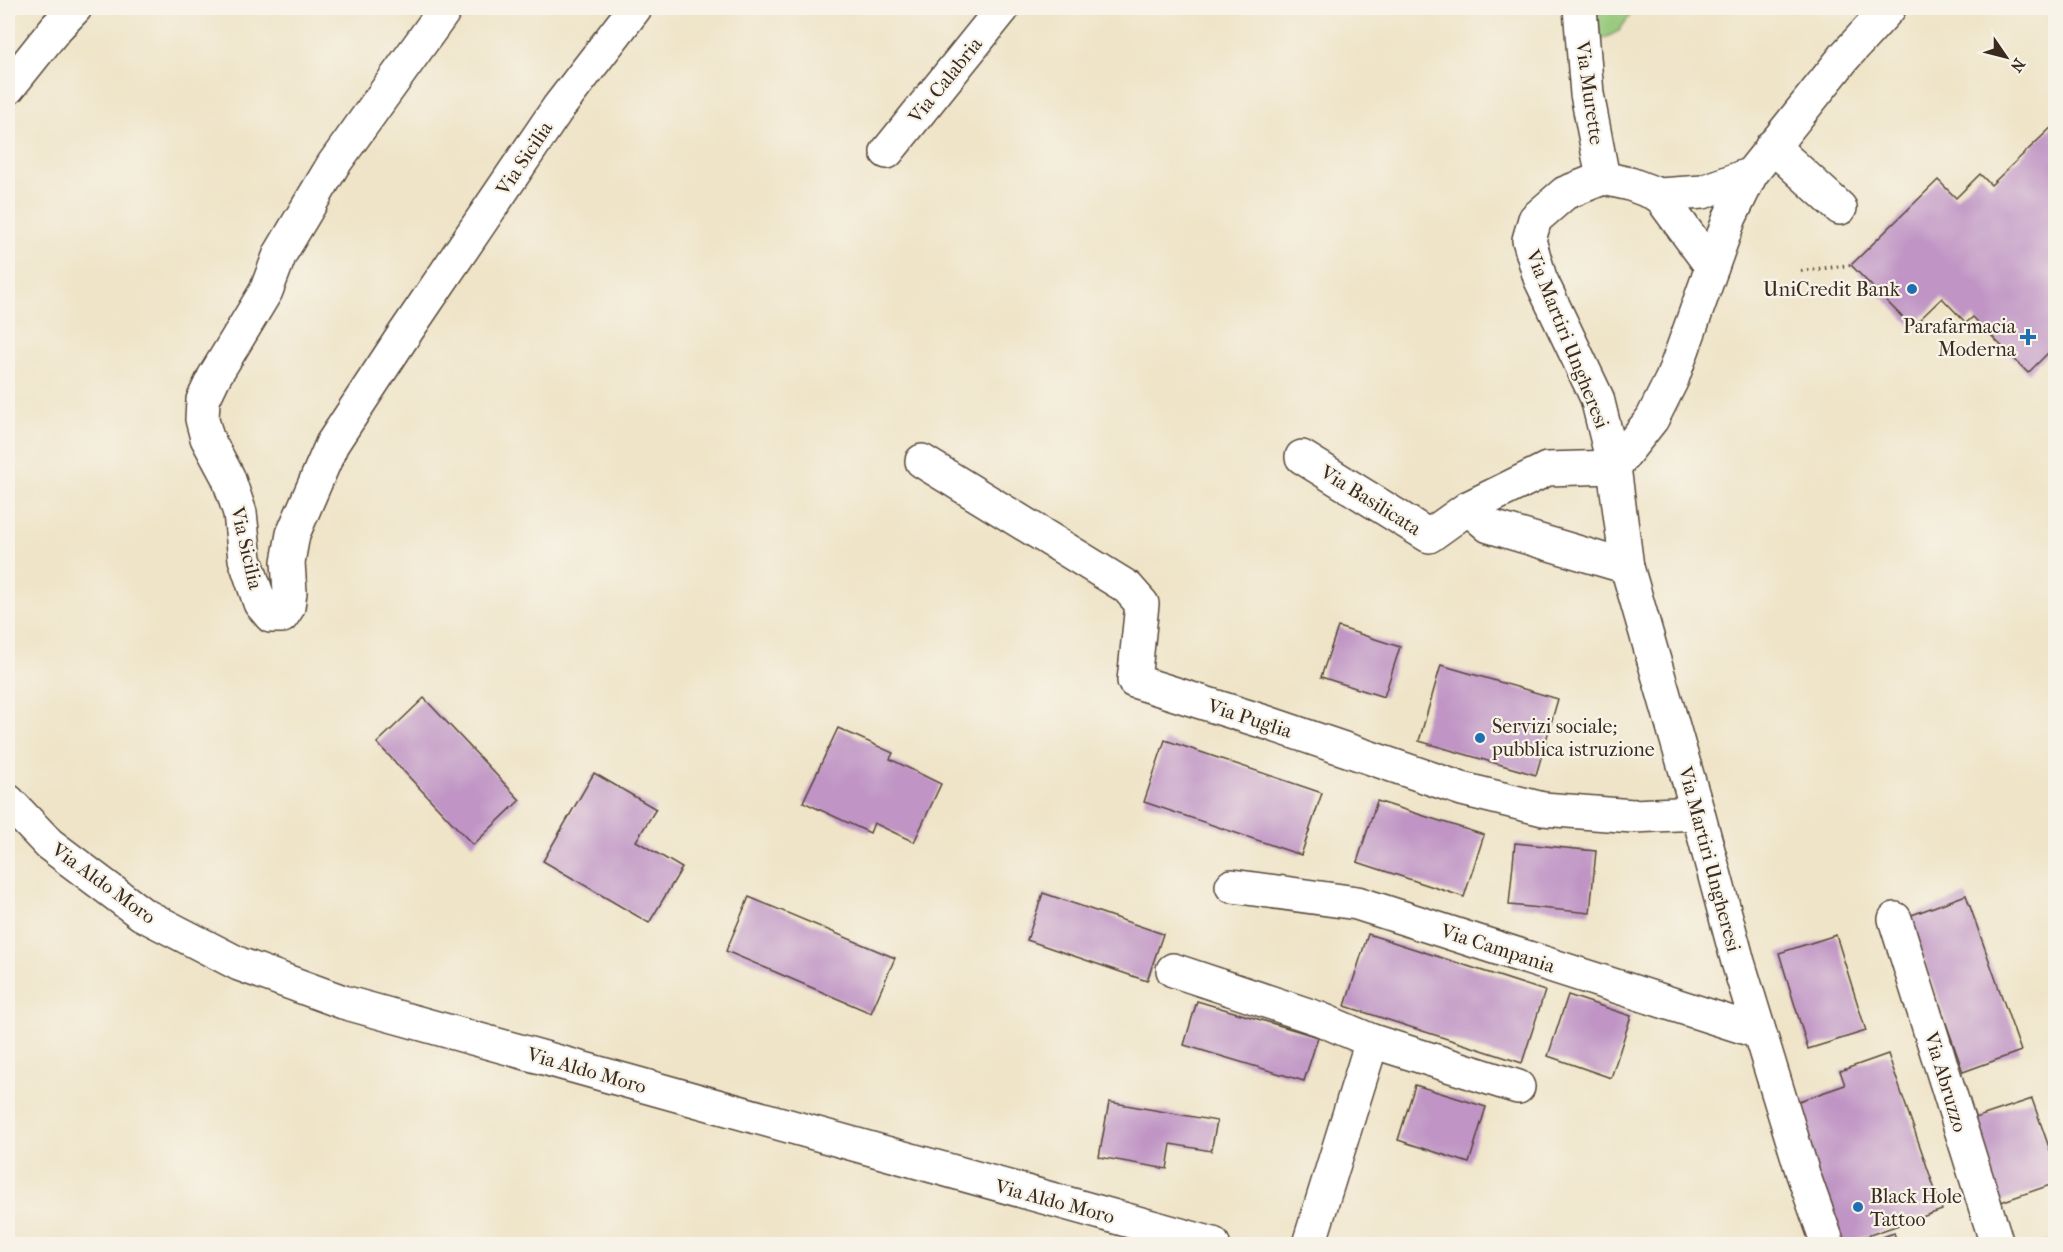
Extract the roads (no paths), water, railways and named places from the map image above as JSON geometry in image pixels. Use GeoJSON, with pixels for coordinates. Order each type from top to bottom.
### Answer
{"type":"FeatureCollection","features":[{"type":"Feature","properties":{"kind":"street"},"geometry":{"type":"LineString","coordinates":[[8,88],[75,8]]}},
{"type":"Feature","properties":{"kind":"street","name":"Via Sicilia"},"geometry":{"type":"LineString","coordinates":[[446,8],[333,165],[280,254],[266,291],[214,377],[203,400],[202,419],[207,438],[228,477],[240,513],[249,570],[260,603],[271,616],[282,616],[288,607],[290,592],[288,561],[293,534],[332,444],[558,108],[635,8]]}},
{"type":"Feature","properties":{"kind":"street","name":"Via Calabria"},"geometry":{"type":"LineString","coordinates":[[887,152],[1003,8]]}},
{"type":"Feature","properties":{"kind":"street","name":"Via Murette"},"geometry":{"type":"LineString","coordinates":[[1580,8],[1587,94],[1603,178]]}},
{"type":"Feature","properties":{"kind":"street","name":"Via Martiri Ungheresi"},"geometry":{"type":"LineString","coordinates":[[1614,467],[1652,419],[1672,379],[1730,217],[1751,174],[1846,55],[1889,8]]}},
{"type":"Feature","properties":{"kind":"street"},"geometry":{"type":"LineString","coordinates":[[1772,146],[1840,208]]}},
{"type":"Feature","properties":{"kind":"street"},"geometry":{"type":"LineString","coordinates":[[1603,178],[1630,184],[1659,195],[1703,192],[1751,174]]}},
{"type":"Feature","properties":{"kind":"street","name":"Via Martiri Ungheresi"},"geometry":{"type":"LineString","coordinates":[[1603,178],[1565,193],[1535,219],[1529,240],[1540,278],[1597,398],[1614,467],[1628,567],[1738,962],[1803,1174],[1828,1245]]}},
{"type":"Feature","properties":{"kind":"street"},"geometry":{"type":"LineString","coordinates":[[1659,195],[1712,267]]}},
{"type":"Feature","properties":{"kind":"street","name":"Via Basilicata"},"geometry":{"type":"LineString","coordinates":[[1302,457],[1429,536],[1468,508],[1547,469],[1614,467]]}},
{"type":"Feature","properties":{"kind":"street","name":"Via Puglia"},"geometry":{"type":"LineString","coordinates":[[922,461],[1126,587],[1142,604],[1134,681],[1268,723],[1461,789],[1543,809],[1634,816],[1698,813]]}},
{"type":"Feature","properties":{"kind":"street"},"geometry":{"type":"LineString","coordinates":[[1468,508],[1489,526],[1628,567]]}},
{"type":"Feature","properties":{"kind":"street","name":"Via Aldo Moro"},"geometry":{"type":"LineString","coordinates":[[8,801],[49,844],[142,914],[239,964],[260,972],[343,1002],[1213,1245]]}},
{"type":"Feature","properties":{"kind":"street","name":"Via Campania"},"geometry":{"type":"LineString","coordinates":[[1232,886],[1357,903],[1759,1032]]}},
{"type":"Feature","properties":{"kind":"street","name":"Via Abruzzo"},"geometry":{"type":"LineString","coordinates":[[1895,919],[1997,1245]]}},
{"type":"Feature","properties":{"kind":"street"},"geometry":{"type":"LineString","coordinates":[[1173,970],[1320,1019],[1372,1041],[1518,1087]]}},
{"type":"Feature","properties":{"kind":"street"},"geometry":{"type":"LineString","coordinates":[[1310,1245],[1372,1041]]}},
{"type":"Feature","properties":{"kind":"place","name":"UniCredit Bank"},"geometry":{"type":"Point","coordinates":[1912,289]}},
{"type":"Feature","properties":{"kind":"place","name":"Parafarmacia Moderna"},"geometry":{"type":"Point","coordinates":[2028,337]}},
{"type":"Feature","properties":{"kind":"place","name":"Servizi sociale; pubblica istruzione"},"geometry":{"type":"Point","coordinates":[1480,738]}},
{"type":"Feature","properties":{"kind":"place","name":"Black Hole Tattoo"},"geometry":{"type":"Point","coordinates":[1858,1207]}}]}
